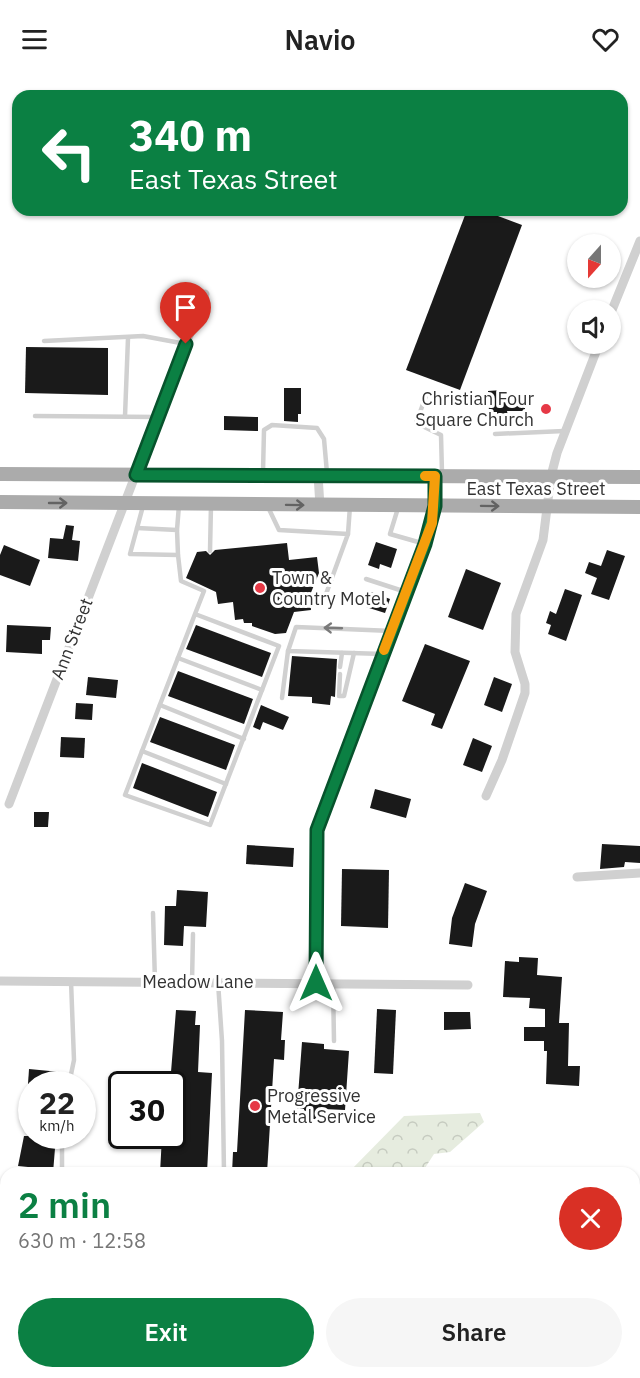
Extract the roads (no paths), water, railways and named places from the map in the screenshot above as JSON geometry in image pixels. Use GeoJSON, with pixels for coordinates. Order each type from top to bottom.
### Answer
{"type":"FeatureCollection","features":[{"type":"Feature","properties":{"kind":"main road","name":"East Texas Street"},"geometry":{"type":"LineString","coordinates":[[0,474],[640,477]]}},
{"type":"Feature","properties":{"kind":"main road","name":"East Texas Street"},"geometry":{"type":"LineString","coordinates":[[0,502],[640,507]]}},
{"type":"Feature","properties":{"kind":"street"},"geometry":{"type":"LineString","coordinates":[[616,300],[640,241]]}},
{"type":"Feature","properties":{"kind":"street","name":"Ann Street"},"geometry":{"type":"LineString","coordinates":[[9,804],[205,294]]}},
{"type":"Feature","properties":{"kind":"street"},"geometry":{"type":"LineString","coordinates":[[486,796],[523,704],[525,684],[515,652],[516,614],[543,540],[551,476],[564,431],[595,354]]}},
{"type":"Feature","properties":{"kind":"street"},"geometry":{"type":"LineString","coordinates":[[320,506],[322,475]]}},
{"type":"Feature","properties":{"kind":"street"},"geometry":{"type":"LineString","coordinates":[[316,983],[317,830],[425,544],[435,506],[439,476]]}},
{"type":"Feature","properties":{"kind":"street"},"geometry":{"type":"LineString","coordinates":[[577,877],[640,873]]}},
{"type":"Feature","properties":{"kind":"street","name":"Meadow Lane"},"geometry":{"type":"LineString","coordinates":[[0,981],[468,985]]}},
{"type":"Feature","properties":{"kind":"lane"},"geometry":{"type":"LineString","coordinates":[[44,341],[150,337],[186,344]]}},
{"type":"Feature","properties":{"kind":"lane"},"geometry":{"type":"LineString","coordinates":[[125,416],[128,338]]}},
{"type":"Feature","properties":{"kind":"lane"},"geometry":{"type":"LineString","coordinates":[[426,396],[416,423],[441,435],[439,476]]}},
{"type":"Feature","properties":{"kind":"lane"},"geometry":{"type":"LineString","coordinates":[[34,416],[159,417]]}},
{"type":"Feature","properties":{"kind":"lane"},"geometry":{"type":"LineString","coordinates":[[263,475],[264,430],[272,425],[317,428],[324,439],[322,475]]}},
{"type":"Feature","properties":{"kind":"lane"},"geometry":{"type":"LineString","coordinates":[[495,434],[564,431]]}},
{"type":"Feature","properties":{"kind":"lane"},"geometry":{"type":"LineString","coordinates":[[143,504],[130,554],[178,555]]}},
{"type":"Feature","properties":{"kind":"lane"},"geometry":{"type":"LineString","coordinates":[[179,504],[177,530],[181,581],[205,589],[195,614],[125,795],[210,825],[279,646],[195,614]]}},
{"type":"Feature","properties":{"kind":"lane"},"geometry":{"type":"LineString","coordinates":[[210,551],[211,504]]}},
{"type":"Feature","properties":{"kind":"lane"},"geometry":{"type":"LineString","coordinates":[[267,505],[279,530],[348,534]]}},
{"type":"Feature","properties":{"kind":"lane"},"geometry":{"type":"LineString","coordinates":[[322,605],[348,534],[350,506]]}},
{"type":"Feature","properties":{"kind":"lane"},"geometry":{"type":"LineString","coordinates":[[399,506],[390,534],[425,544]]}},
{"type":"Feature","properties":{"kind":"lane"},"geometry":{"type":"LineString","coordinates":[[137,528],[177,530]]}},
{"type":"Feature","properties":{"kind":"lane"},"geometry":{"type":"LineString","coordinates":[[366,579],[406,592]]}},
{"type":"Feature","properties":{"kind":"lane"},"geometry":{"type":"LineString","coordinates":[[282,698],[288,651],[296,627],[392,631]]}},
{"type":"Feature","properties":{"kind":"lane"},"geometry":{"type":"LineString","coordinates":[[288,651],[383,654]]}},
{"type":"Feature","properties":{"kind":"lane"},"geometry":{"type":"LineString","coordinates":[[340,668],[342,653]]}},
{"type":"Feature","properties":{"kind":"lane"},"geometry":{"type":"LineString","coordinates":[[340,674],[339,696],[344,696],[354,653]]}},
{"type":"Feature","properties":{"kind":"lane"},"geometry":{"type":"LineString","coordinates":[[178,658],[262,690]]}},
{"type":"Feature","properties":{"kind":"lane"},"geometry":{"type":"LineString","coordinates":[[160,705],[244,739]]}},
{"type":"Feature","properties":{"kind":"lane"},"geometry":{"type":"LineString","coordinates":[[142,751],[226,784]]}},
{"type":"Feature","properties":{"kind":"lane"},"geometry":{"type":"LineString","coordinates":[[153,913],[154,982]]}},
{"type":"Feature","properties":{"kind":"lane"},"geometry":{"type":"LineString","coordinates":[[192,982],[193,934]]}},
{"type":"Feature","properties":{"kind":"lane"},"geometry":{"type":"LineString","coordinates":[[71,981],[74,1060],[72,1071]]}},
{"type":"Feature","properties":{"kind":"lane"},"geometry":{"type":"LineString","coordinates":[[218,982],[222,1041],[224,1167]]}},
{"type":"Feature","properties":{"kind":"lane"},"geometry":{"type":"LineString","coordinates":[[333,984],[334,1041]]}},
{"type":"Feature","properties":{"kind":"lane"},"geometry":{"type":"LineString","coordinates":[[62,1149],[62,1167]]}},
{"type":"Feature","properties":{"kind":"place","name":"Christian Four Square Church"},"geometry":{"type":"Point","coordinates":[546,409]}},
{"type":"Feature","properties":{"kind":"place","name":"Town & Country Motel"},"geometry":{"type":"Point","coordinates":[260,588]}},
{"type":"Feature","properties":{"kind":"place","name":"Progressive Metal Service"},"geometry":{"type":"Point","coordinates":[255,1106]}}]}
